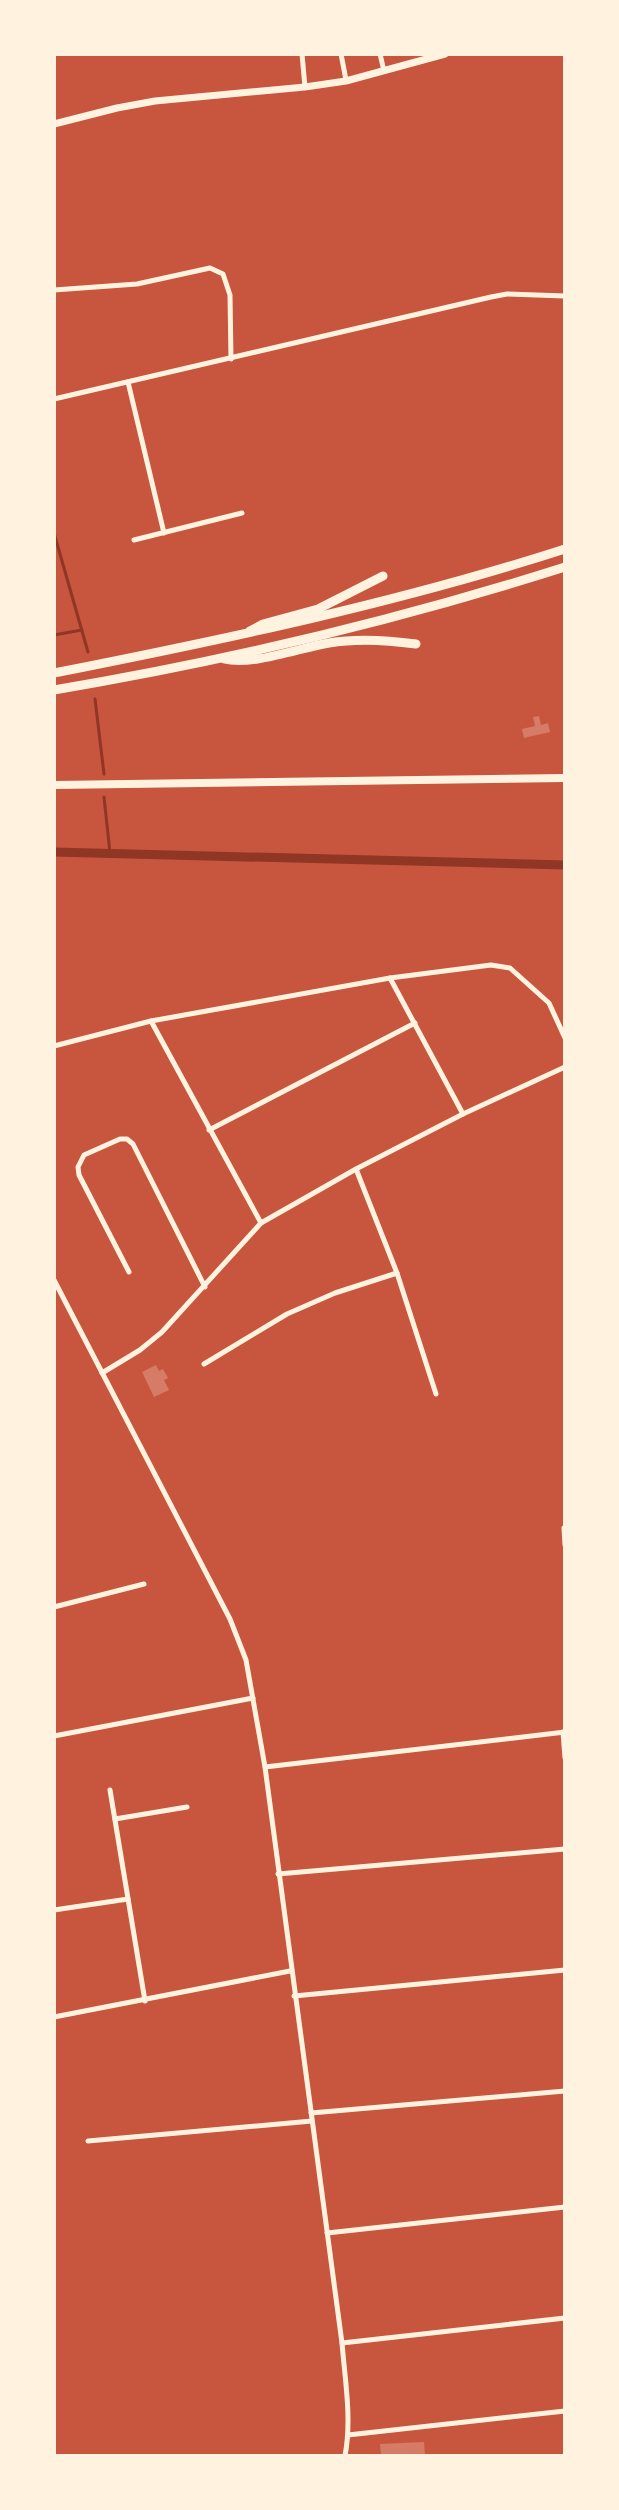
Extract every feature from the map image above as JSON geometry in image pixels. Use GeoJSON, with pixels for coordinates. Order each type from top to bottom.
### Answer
{"type":"FeatureCollection","features":[{"type":"Feature","properties":{"kind":"highway"},"geometry":{"type":"LineString","coordinates":[[54,673],[243,636],[445,585],[565,549]]}},
{"type":"Feature","properties":{"kind":"highway"},"geometry":{"type":"LineString","coordinates":[[54,690],[220,658],[389,618],[565,567]]}},
{"type":"Feature","properties":{"kind":"highway"},"geometry":{"type":"LineString","coordinates":[[243,636],[263,624],[318,609],[383,576]]}},
{"type":"Feature","properties":{"kind":"highway"},"geometry":{"type":"LineString","coordinates":[[220,658],[243,660],[358,640],[416,644]]}},
{"type":"Feature","properties":{"kind":"main road"},"geometry":{"type":"LineString","coordinates":[[54,124],[155,101],[346,81],[445,54]]}},
{"type":"Feature","properties":{"kind":"main road"},"geometry":{"type":"LineString","coordinates":[[54,785],[565,778]]}},
{"type":"Feature","properties":{"kind":"street"},"geometry":{"type":"LineString","coordinates":[[302,54],[305,87]]}},
{"type":"Feature","properties":{"kind":"street"},"geometry":{"type":"LineString","coordinates":[[341,54],[346,81]]}},
{"type":"Feature","properties":{"kind":"street"},"geometry":{"type":"LineString","coordinates":[[380,54],[384,71]]}},
{"type":"Feature","properties":{"kind":"street"},"geometry":{"type":"LineString","coordinates":[[54,290],[137,284],[210,268],[223,274],[230,295],[231,359]]}},
{"type":"Feature","properties":{"kind":"street"},"geometry":{"type":"LineString","coordinates":[[54,399],[491,297],[507,294],[565,296]]}},
{"type":"Feature","properties":{"kind":"street"},"geometry":{"type":"LineString","coordinates":[[128,382],[164,533]]}},
{"type":"Feature","properties":{"kind":"street"},"geometry":{"type":"LineString","coordinates":[[134,540],[242,513]]}},
{"type":"Feature","properties":{"kind":"street"},"geometry":{"type":"LineString","coordinates":[[54,1046],[151,1021],[390,978],[491,965],[510,968],[549,1003],[565,1038]]}},
{"type":"Feature","properties":{"kind":"street"},"geometry":{"type":"LineString","coordinates":[[390,978],[463,1114]]}},
{"type":"Feature","properties":{"kind":"street"},"geometry":{"type":"LineString","coordinates":[[151,1021],[261,1223]]}},
{"type":"Feature","properties":{"kind":"street"},"geometry":{"type":"LineString","coordinates":[[209,1130],[415,1023]]}},
{"type":"Feature","properties":{"kind":"street"},"geometry":{"type":"LineString","coordinates":[[102,1373],[140,1350],[162,1332],[261,1223],[356,1169],[463,1114],[565,1067]]}},
{"type":"Feature","properties":{"kind":"street"},"geometry":{"type":"LineString","coordinates":[[129,1272],[79,1175],[78,1167],[84,1155],[120,1139],[127,1139],[133,1144],[205,1287]]}},
{"type":"Feature","properties":{"kind":"street"},"geometry":{"type":"LineString","coordinates":[[356,1169],[397,1273],[436,1394]]}},
{"type":"Feature","properties":{"kind":"street"},"geometry":{"type":"LineString","coordinates":[[204,1364],[287,1314],[335,1293],[397,1273]]}},
{"type":"Feature","properties":{"kind":"street"},"geometry":{"type":"LineString","coordinates":[[55,1284],[230,1619],[246,1660],[265,1767],[342,2343],[348,2435],[345,2456]]}},
{"type":"Feature","properties":{"kind":"street"},"geometry":{"type":"LineString","coordinates":[[564,1528],[565,1544]]}},
{"type":"Feature","properties":{"kind":"street"},"geometry":{"type":"LineString","coordinates":[[54,1607],[144,1584]]}},
{"type":"Feature","properties":{"kind":"street"},"geometry":{"type":"LineString","coordinates":[[54,1736],[253,1698]]}},
{"type":"Feature","properties":{"kind":"street"},"geometry":{"type":"LineString","coordinates":[[265,1767],[564,1732],[565,1758]]}},
{"type":"Feature","properties":{"kind":"street"},"geometry":{"type":"LineString","coordinates":[[110,1790],[145,2001]]}},
{"type":"Feature","properties":{"kind":"street"},"geometry":{"type":"LineString","coordinates":[[115,1819],[187,1807]]}},
{"type":"Feature","properties":{"kind":"street"},"geometry":{"type":"LineString","coordinates":[[278,1874],[565,1849]]}},
{"type":"Feature","properties":{"kind":"street"},"geometry":{"type":"LineString","coordinates":[[54,1910],[128,1899]]}},
{"type":"Feature","properties":{"kind":"street"},"geometry":{"type":"LineString","coordinates":[[294,1996],[565,1970]]}},
{"type":"Feature","properties":{"kind":"street"},"geometry":{"type":"LineString","coordinates":[[54,2017],[290,1971]]}},
{"type":"Feature","properties":{"kind":"street"},"geometry":{"type":"LineString","coordinates":[[311,2113],[565,2091]]}},
{"type":"Feature","properties":{"kind":"street"},"geometry":{"type":"LineString","coordinates":[[88,2141],[312,2121]]}},
{"type":"Feature","properties":{"kind":"street"},"geometry":{"type":"LineString","coordinates":[[327,2233],[565,2207]]}},
{"type":"Feature","properties":{"kind":"street"},"geometry":{"type":"LineString","coordinates":[[342,2343],[565,2318]]}},
{"type":"Feature","properties":{"kind":"street"},"geometry":{"type":"LineString","coordinates":[[348,2435],[565,2411]]}},
{"type":"Feature","properties":{"kind":"building"},"geometry":{"type":"Polygon","coordinates":[[[539,716],[541,725],[548,723],[550,732],[524,738],[522,729],[535,726],[533,717],[539,716]]]}},
{"type":"Feature","properties":{"kind":"building"},"geometry":{"type":"Polygon","coordinates":[[[156,1365],[159,1371],[163,1369],[168,1378],[164,1380],[169,1390],[154,1397],[142,1372],[156,1365]]]}},
{"type":"Feature","properties":{"kind":"building"},"geometry":{"type":"Polygon","coordinates":[[[424,2442],[425,2456],[381,2456],[380,2444],[424,2442]]]}},
{"type":"Feature","properties":{"kind":"waterway"},"geometry":{"type":"LineString","coordinates":[[54,533],[88,652]]}},
{"type":"Feature","properties":{"kind":"waterway"},"geometry":{"type":"LineString","coordinates":[[54,635],[82,630]]}},
{"type":"Feature","properties":{"kind":"waterway"},"geometry":{"type":"LineString","coordinates":[[95,699],[104,774]]}},
{"type":"Feature","properties":{"kind":"waterway"},"geometry":{"type":"LineString","coordinates":[[104,797],[110,853]]}},
{"type":"Feature","properties":{"kind":"waterway"},"geometry":{"type":"LineString","coordinates":[[54,852],[565,865]]}}]}
